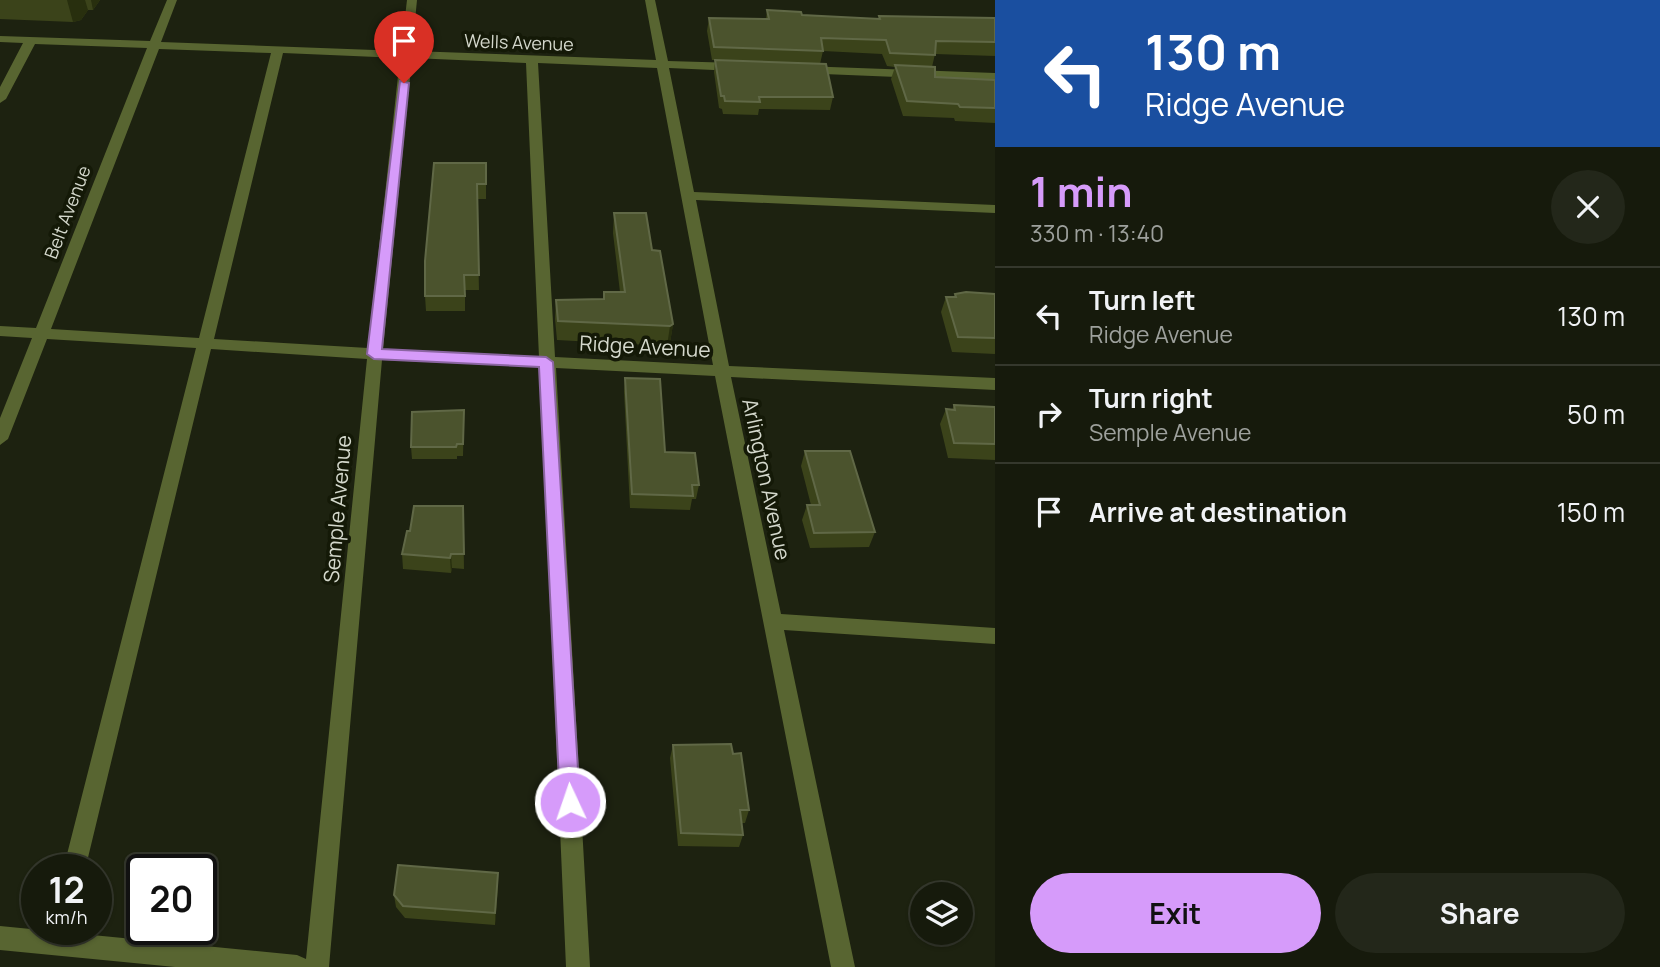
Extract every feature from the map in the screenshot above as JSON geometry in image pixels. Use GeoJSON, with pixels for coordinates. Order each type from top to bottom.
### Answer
{"type":"FeatureCollection","features":[{"type":"Feature","properties":{"kind":"street","name":"Belt Avenue"},"geometry":{"type":"LineString","coordinates":[[0,439],[172,0]]}},
{"type":"Feature","properties":{"kind":"street","name":"Semple Avenue"},"geometry":{"type":"LineString","coordinates":[[317,967],[374,354],[412,0]]}},
{"type":"Feature","properties":{"kind":"street","name":"Arlington Avenue"},"geometry":{"type":"LineString","coordinates":[[650,0],[843,967]]}},
{"type":"Feature","properties":{"kind":"street","name":"Wells Avenue"},"geometry":{"type":"LineString","coordinates":[[0,39],[747,68]]}},
{"type":"Feature","properties":{"kind":"street"},"geometry":{"type":"LineString","coordinates":[[0,99],[31,40]]}},
{"type":"Feature","properties":{"kind":"street"},"geometry":{"type":"LineString","coordinates":[[78,854],[278,50]]}},
{"type":"Feature","properties":{"kind":"street"},"geometry":{"type":"LineString","coordinates":[[532,60],[578,967]]}},
{"type":"Feature","properties":{"kind":"street"},"geometry":{"type":"LineString","coordinates":[[788,69],[995,77]]}},
{"type":"Feature","properties":{"kind":"street"},"geometry":{"type":"LineString","coordinates":[[689,196],[995,209]]}},
{"type":"Feature","properties":{"kind":"street","name":"Ridge Avenue"},"geometry":{"type":"LineString","coordinates":[[0,331],[374,354],[995,384]]}},
{"type":"Feature","properties":{"kind":"street"},"geometry":{"type":"LineString","coordinates":[[773,621],[995,636]]}},
{"type":"Feature","properties":{"kind":"street"},"geometry":{"type":"LineString","coordinates":[[0,938],[21,937]]}},
{"type":"Feature","properties":{"kind":"street"},"geometry":{"type":"LineString","coordinates":[[112,943],[298,967]]}},
{"type":"Feature","properties":{"kind":"building"},"geometry":{"type":"Polygon","coordinates":[[[767,10],[801,12],[802,15],[880,19],[879,16],[995,18],[995,42],[936,41],[935,55],[890,53],[886,40],[821,38],[823,51],[714,47],[709,18],[769,19],[767,10]]]}},
{"type":"Feature","properties":{"kind":"building"},"geometry":{"type":"Polygon","coordinates":[[[715,60],[826,64],[833,97],[759,97],[760,102],[725,101],[724,96],[721,96],[715,60]]]}},
{"type":"Feature","properties":{"kind":"building"},"geometry":{"type":"Polygon","coordinates":[[[895,65],[935,67],[935,77],[995,80],[995,108],[907,101],[895,65]]]}},
{"type":"Feature","properties":{"kind":"building"},"geometry":{"type":"Polygon","coordinates":[[[434,163],[486,163],[486,184],[477,184],[479,275],[464,275],[465,296],[425,296],[425,261],[434,163]]]}},
{"type":"Feature","properties":{"kind":"building"},"geometry":{"type":"Polygon","coordinates":[[[614,213],[646,213],[652,250],[660,251],[673,324],[670,326],[558,321],[556,300],[604,299],[604,292],[625,292],[614,213]]]}},
{"type":"Feature","properties":{"kind":"building"},"geometry":{"type":"Polygon","coordinates":[[[955,294],[995,294],[995,338],[958,337],[946,297],[956,297],[955,294]]]}},
{"type":"Feature","properties":{"kind":"building"},"geometry":{"type":"Polygon","coordinates":[[[625,378],[660,379],[665,452],[695,453],[699,485],[692,485],[693,496],[632,494],[625,378]]]}},
{"type":"Feature","properties":{"kind":"building"},"geometry":{"type":"Polygon","coordinates":[[[954,405],[995,407],[995,444],[954,443],[946,409],[955,410],[954,405]]]}},
{"type":"Feature","properties":{"kind":"building"},"geometry":{"type":"Polygon","coordinates":[[[464,410],[463,444],[457,444],[456,447],[411,447],[412,412],[464,410]]]}},
{"type":"Feature","properties":{"kind":"building"},"geometry":{"type":"Polygon","coordinates":[[[805,451],[850,451],[875,532],[814,533],[807,505],[820,505],[805,451]]]}},
{"type":"Feature","properties":{"kind":"building"},"geometry":{"type":"Polygon","coordinates":[[[414,506],[463,506],[464,554],[451,554],[450,558],[402,554],[407,531],[410,531],[414,506]]]}},
{"type":"Feature","properties":{"kind":"building"},"geometry":{"type":"Polygon","coordinates":[[[731,744],[733,754],[741,753],[749,810],[740,810],[743,835],[681,833],[673,745],[731,744]]]}},
{"type":"Feature","properties":{"kind":"building"},"geometry":{"type":"Polygon","coordinates":[[[398,865],[498,873],[495,913],[403,906],[394,895],[398,865]]]}},
{"type":"Feature","properties":{"kind":"route"},"geometry":{"type":"LineString","coordinates":[[404,83],[374,354],[546,362],[570,802]]}}]}
